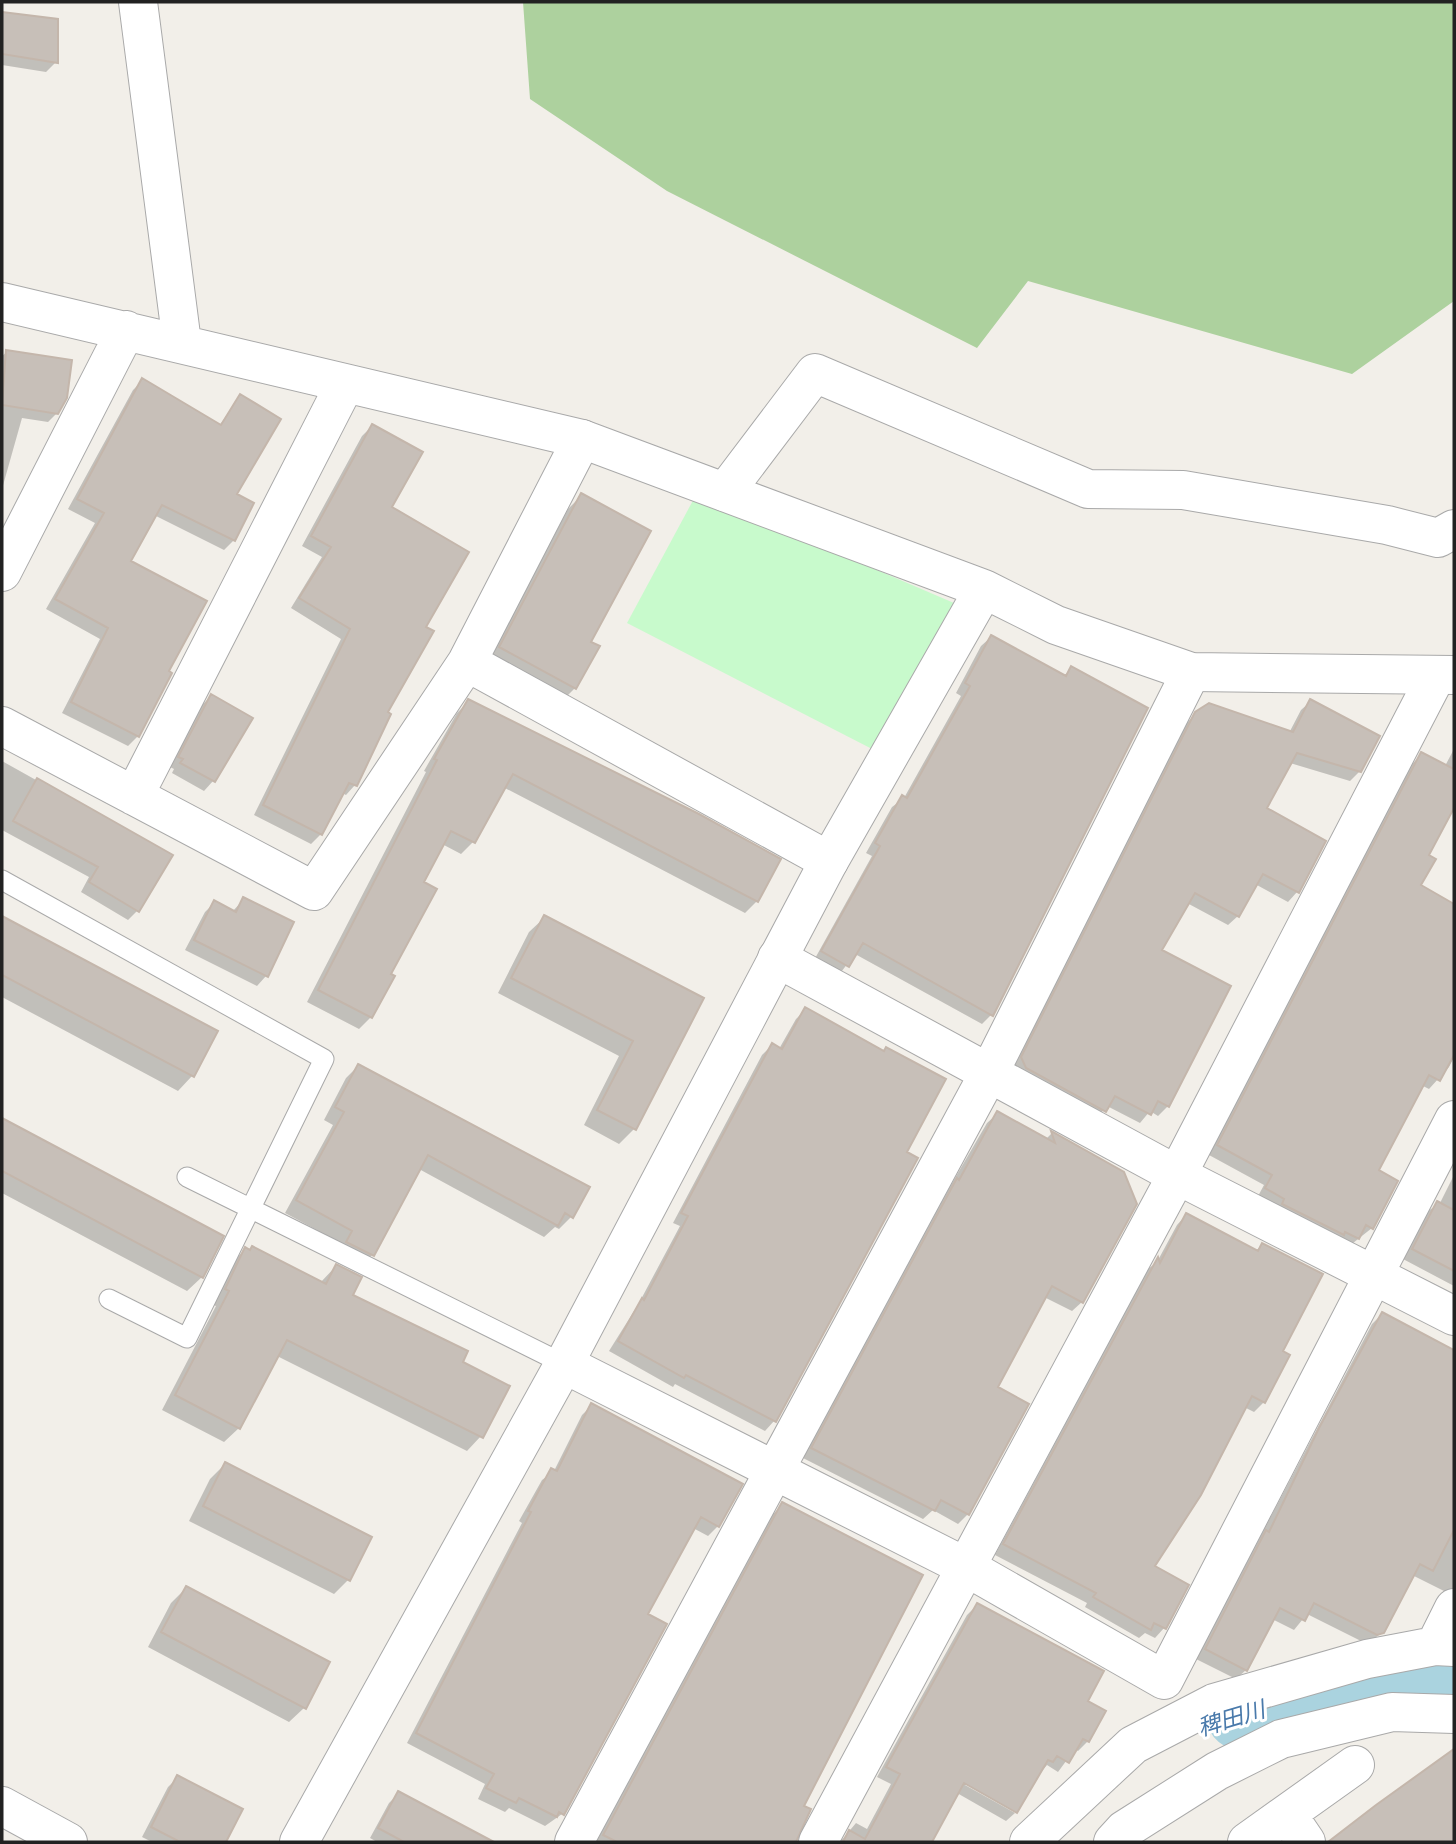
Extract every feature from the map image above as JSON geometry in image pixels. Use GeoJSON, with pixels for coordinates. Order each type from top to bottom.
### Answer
{"type":"FeatureCollection","features":[{"type":"Feature","properties":{"kind":"street"},"geometry":{"type":"LineString","coordinates":[[138,2],[182,343]]}},
{"type":"Feature","properties":{"kind":"street"},"geometry":{"type":"LineString","coordinates":[[2,302],[582,439],[984,589],[1056,625],[1191,672],[1445,675],[818,1842]]}},
{"type":"Feature","properties":{"kind":"street"},"geometry":{"type":"LineString","coordinates":[[2,572],[126,330]]}},
{"type":"Feature","properties":{"kind":"street"},"geometry":{"type":"LineString","coordinates":[[724,492],[815,373],[1088,489],[1183,490],[1387,525],[1438,538],[1454,529]]}},
{"type":"Feature","properties":{"kind":"street"},"geometry":{"type":"LineString","coordinates":[[134,796],[345,384]]}},
{"type":"Feature","properties":{"kind":"street"},"geometry":{"type":"LineString","coordinates":[[2,726],[314,891],[467,662],[582,439]]}},
{"type":"Feature","properties":{"kind":"street"},"geometry":{"type":"LineString","coordinates":[[299,1842],[564,1364],[829,861],[984,589]]}},
{"type":"Feature","properties":{"kind":"street"},"geometry":{"type":"LineString","coordinates":[[467,662],[829,861]]}},
{"type":"Feature","properties":{"kind":"street"},"geometry":{"type":"LineString","coordinates":[[574,1842],[989,1073],[1191,672]]}},
{"type":"Feature","properties":{"kind":"street"},"geometry":{"type":"LineString","coordinates":[[777,958],[1177,1175],[1454,1316]]}},
{"type":"Feature","properties":{"kind":"street"},"geometry":{"type":"LineString","coordinates":[[1164,1680],[1454,1120]]}},
{"type":"Feature","properties":{"kind":"street"},"geometry":{"type":"LineString","coordinates":[[564,1364],[966,1567],[1164,1680],[1214,1703]]}},
{"type":"Feature","properties":{"kind":"street"},"geometry":{"type":"LineString","coordinates":[[1029,1842],[1133,1745],[1214,1703],[1367,1659],[1445,1646],[1454,1608]]}},
{"type":"Feature","properties":{"kind":"street"},"geometry":{"type":"LineString","coordinates":[[1112,1842],[1124,1830],[1217,1771],[1281,1739],[1392,1712],[1454,1714]]}},
{"type":"Feature","properties":{"kind":"street"},"geometry":{"type":"LineString","coordinates":[[1247,1842],[1296,1828],[1355,1765]]}},
{"type":"Feature","properties":{"kind":"street"},"geometry":{"type":"LineString","coordinates":[[2,1806],[68,1842]]}},
{"type":"Feature","properties":{"kind":"lane"},"geometry":{"type":"LineString","coordinates":[[2,880],[324,1059],[187,1338],[109,1299]]}},
{"type":"Feature","properties":{"kind":"lane"},"geometry":{"type":"LineString","coordinates":[[187,1177],[564,1364]]}},
{"type":"Feature","properties":{"kind":"green space"},"geometry":{"type":"Polygon","coordinates":[[[523,2],[1454,2],[1454,301],[1352,374],[1028,281],[977,348],[667,191],[530,99],[523,2]]]}},
{"type":"Feature","properties":{"kind":"green space"},"geometry":{"type":"Polygon","coordinates":[[[697,493],[954,603],[876,751],[627,623],[697,493]]]}},
{"type":"Feature","properties":{"kind":"building"},"geometry":{"type":"Polygon","coordinates":[[[2,12],[58,19],[58,63],[2,54],[2,12]]]}},
{"type":"Feature","properties":{"kind":"building"},"geometry":{"type":"Polygon","coordinates":[[[6,350],[72,360],[67,398],[58,414],[2,405],[6,350]]]}},
{"type":"Feature","properties":{"kind":"building"},"geometry":{"type":"Polygon","coordinates":[[[142,378],[221,425],[240,394],[281,419],[237,494],[254,503],[235,541],[162,505],[131,561],[207,601],[169,671],[172,673],[139,737],[71,702],[108,628],[55,599],[104,513],[77,499],[142,378]]]}},
{"type":"Feature","properties":{"kind":"building"},"geometry":{"type":"Polygon","coordinates":[[[372,424],[423,452],[392,507],[469,552],[426,627],[434,631],[388,712],[391,714],[357,786],[349,783],[322,835],[263,805],[350,629],[299,598],[331,547],[311,536],[372,424]]]}},
{"type":"Feature","properties":{"kind":"building"},"geometry":{"type":"Polygon","coordinates":[[[581,493],[651,531],[591,642],[600,646],[576,689],[499,647],[581,493]]]}},
{"type":"Feature","properties":{"kind":"building"},"geometry":{"type":"Polygon","coordinates":[[[991,635],[1066,676],[1071,666],[1148,708],[993,1016],[863,943],[849,967],[821,951],[880,846],[875,843],[902,795],[907,798],[970,686],[965,683],[991,635]]]}},
{"type":"Feature","properties":{"kind":"building"},"geometry":{"type":"Polygon","coordinates":[[[211,694],[253,718],[215,782],[180,763],[183,759],[178,757],[211,694]]]}},
{"type":"Feature","properties":{"kind":"building"},"geometry":{"type":"Polygon","coordinates":[[[468,699],[699,814],[781,859],[758,902],[513,774],[475,843],[451,831],[424,882],[437,889],[391,974],[395,976],[372,1018],[318,990],[437,760],[434,759],[468,699]]]}},
{"type":"Feature","properties":{"kind":"building"},"geometry":{"type":"Polygon","coordinates":[[[1310,699],[1380,736],[1361,772],[1297,753],[1267,808],[1326,841],[1299,893],[1263,874],[1239,917],[1195,893],[1162,950],[1231,986],[1169,1107],[1158,1101],[1151,1115],[1115,1096],[1106,1112],[1026,1068],[1021,1057],[1195,712],[1209,703],[1293,732],[1310,699]]]}},
{"type":"Feature","properties":{"kind":"building"},"geometry":{"type":"Polygon","coordinates":[[[1421,752],[1454,769],[1454,808],[1429,855],[1436,859],[1421,885],[1454,904],[1454,1055],[1440,1081],[1429,1075],[1379,1170],[1398,1181],[1373,1229],[1366,1225],[1359,1239],[1345,1232],[1344,1235],[1282,1204],[1284,1199],[1265,1188],[1272,1175],[1217,1145],[1421,752]]]}},
{"type":"Feature","properties":{"kind":"building"},"geometry":{"type":"Polygon","coordinates":[[[37,778],[173,855],[139,912],[89,882],[98,867],[13,821],[37,778]]]}},
{"type":"Feature","properties":{"kind":"building"},"geometry":{"type":"Polygon","coordinates":[[[243,897],[294,922],[268,977],[194,940],[214,900],[236,912],[243,897]]]}},
{"type":"Feature","properties":{"kind":"building"},"geometry":{"type":"Polygon","coordinates":[[[544,915],[704,998],[636,1130],[597,1110],[633,1041],[511,978],[544,915]]]}},
{"type":"Feature","properties":{"kind":"building"},"geometry":{"type":"Polygon","coordinates":[[[2,916],[218,1031],[194,1077],[2,975],[2,916]]]}},
{"type":"Feature","properties":{"kind":"building"},"geometry":{"type":"Polygon","coordinates":[[[805,1007],[884,1051],[886,1047],[946,1079],[907,1152],[918,1158],[776,1422],[686,1375],[684,1378],[618,1341],[642,1298],[644,1300],[688,1216],[681,1213],[772,1043],[782,1049],[805,1007]]]}},
{"type":"Feature","properties":{"kind":"building"},"geometry":{"type":"Polygon","coordinates":[[[358,1064],[590,1187],[573,1218],[565,1213],[558,1226],[428,1155],[374,1256],[346,1242],[352,1231],[296,1200],[344,1112],[335,1107],[358,1064]]]}},
{"type":"Feature","properties":{"kind":"building"},"geometry":{"type":"Polygon","coordinates":[[[997,1111],[1055,1143],[1051,1131],[1124,1172],[1137,1204],[1083,1303],[1052,1286],[998,1387],[1029,1404],[969,1515],[941,1500],[935,1511],[811,1448],[957,1178],[959,1180],[997,1111]]]}},
{"type":"Feature","properties":{"kind":"building"},"geometry":{"type":"Polygon","coordinates":[[[2,1118],[224,1236],[203,1278],[2,1171],[2,1118]]]}},
{"type":"Feature","properties":{"kind":"building"},"geometry":{"type":"Polygon","coordinates":[[[1437,1201],[1454,1210],[1454,1271],[1412,1249],[1437,1201]]]}},
{"type":"Feature","properties":{"kind":"building"},"geometry":{"type":"Polygon","coordinates":[[[1186,1213],[1258,1251],[1262,1243],[1323,1274],[1283,1351],[1290,1355],[1265,1403],[1252,1396],[1201,1495],[1155,1566],[1189,1585],[1166,1629],[1154,1623],[1151,1630],[1093,1597],[1096,1593],[1003,1544],[1158,1257],[1160,1263],[1186,1213]]]}},
{"type":"Feature","properties":{"kind":"building"},"geometry":{"type":"Polygon","coordinates":[[[252,1246],[326,1284],[336,1264],[362,1277],[353,1295],[468,1351],[463,1362],[510,1386],[483,1438],[287,1340],[240,1429],[175,1395],[229,1291],[225,1289],[245,1247],[250,1250],[252,1246]]]}},
{"type":"Feature","properties":{"kind":"building"},"geometry":{"type":"Polygon","coordinates":[[[1382,1312],[1454,1350],[1454,1530],[1433,1571],[1420,1564],[1384,1633],[1377,1635],[1314,1603],[1305,1621],[1280,1608],[1247,1671],[1205,1649],[1266,1530],[1269,1532],[1319,1428],[1382,1312]]]}},
{"type":"Feature","properties":{"kind":"building"},"geometry":{"type":"Polygon","coordinates":[[[591,1403],[743,1484],[719,1527],[701,1517],[648,1614],[667,1624],[564,1815],[559,1812],[557,1817],[519,1798],[516,1803],[486,1788],[494,1774],[416,1733],[531,1512],[528,1511],[551,1468],[557,1471],[591,1403]]]}},
{"type":"Feature","properties":{"kind":"building"},"geometry":{"type":"Polygon","coordinates":[[[225,1462],[372,1537],[350,1581],[203,1506],[225,1462]]]}},
{"type":"Feature","properties":{"kind":"building"},"geometry":{"type":"Polygon","coordinates":[[[782,1502],[923,1575],[804,1806],[811,1809],[796,1842],[617,1842],[603,1835],[782,1502]]]}},
{"type":"Feature","properties":{"kind":"building"},"geometry":{"type":"Polygon","coordinates":[[[186,1586],[330,1662],[306,1709],[161,1632],[186,1586]]]}},
{"type":"Feature","properties":{"kind":"building"},"geometry":{"type":"Polygon","coordinates":[[[977,1603],[1104,1671],[1088,1701],[1106,1711],[1089,1742],[1083,1739],[1069,1763],[1057,1756],[1053,1762],[1048,1760],[1017,1813],[964,1783],[932,1842],[843,1842],[849,1830],[865,1839],[900,1774],[886,1767],[977,1603]]]}},
{"type":"Feature","properties":{"kind":"building"},"geometry":{"type":"Polygon","coordinates":[[[1454,1749],[1454,1842],[1328,1842],[1376,1805],[1454,1749]]]}},
{"type":"Feature","properties":{"kind":"building"},"geometry":{"type":"Polygon","coordinates":[[[177,1775],[243,1809],[226,1842],[180,1842],[151,1827],[177,1775]]]}},
{"type":"Feature","properties":{"kind":"building"},"geometry":{"type":"Polygon","coordinates":[[[398,1791],[494,1842],[404,1842],[378,1828],[398,1791]]]}},
{"type":"Feature","properties":{"kind":"waterway","name":"稗田川"},"geometry":{"type":"LineString","coordinates":[[1241,1715],[1323,1690],[1393,1679],[1454,1679]]}}]}
